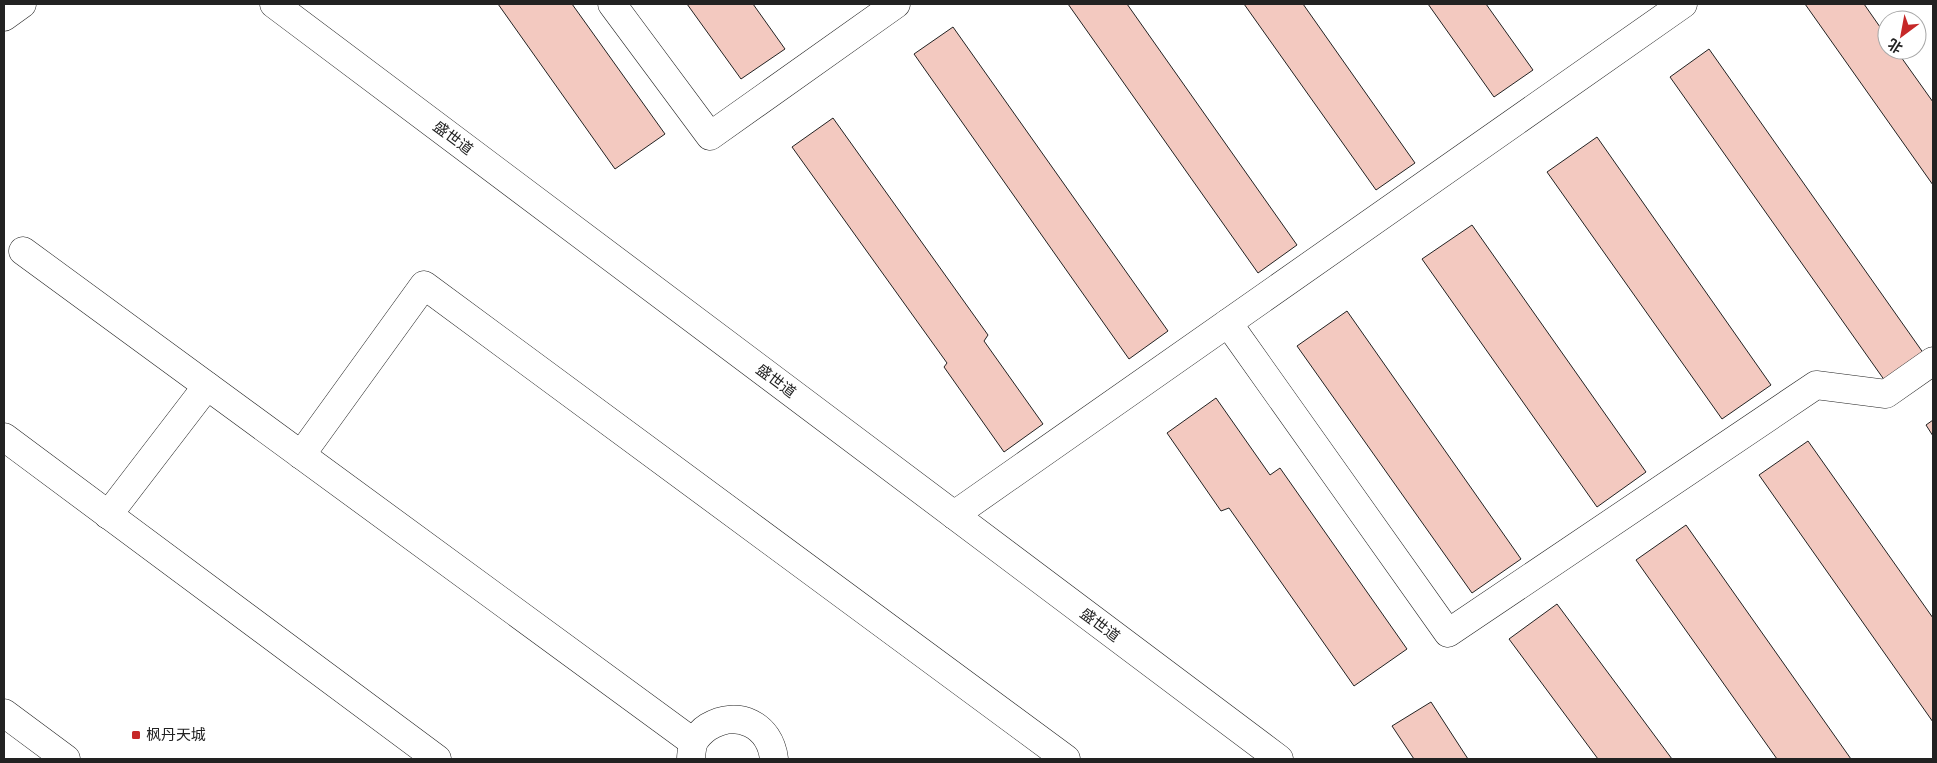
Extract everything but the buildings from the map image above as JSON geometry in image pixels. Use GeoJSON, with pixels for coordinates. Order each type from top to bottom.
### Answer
{"type":"FeatureCollection","features":[{"type":"Feature","properties":{"kind":"street"},"geometry":{"type":"LineString","coordinates":[[4,16],[22,4]]}},
{"type":"Feature","properties":{"kind":"street","name":"盛世道"},"geometry":{"type":"LineString","coordinates":[[274,4],[1278,759]]}},
{"type":"Feature","properties":{"kind":"street"},"geometry":{"type":"LineString","coordinates":[[612,4],[710,136],[896,4]]}},
{"type":"Feature","properties":{"kind":"street"},"geometry":{"type":"LineString","coordinates":[[954,515],[1683,4]]}},
{"type":"Feature","properties":{"kind":"street"},"geometry":{"type":"LineString","coordinates":[[23,251],[301,455],[692,751],[705,729],[720,720],[733,718],[749,723],[765,734],[773,749],[774,759]]}},
{"type":"Feature","properties":{"kind":"street"},"geometry":{"type":"LineString","coordinates":[[301,455],[424,285],[1066,759]]}},
{"type":"Feature","properties":{"kind":"street"},"geometry":{"type":"LineString","coordinates":[[1228,323],[1448,633],[1816,385],[1886,394],[1933,361]]}},
{"type":"Feature","properties":{"kind":"street"},"geometry":{"type":"LineString","coordinates":[[108,515],[207,386]]}},
{"type":"Feature","properties":{"kind":"street"},"geometry":{"type":"LineString","coordinates":[[4,437],[437,759]]}},
{"type":"Feature","properties":{"kind":"street"},"geometry":{"type":"LineString","coordinates":[[4,713],[66,759]]}},
{"type":"Feature","properties":{"kind":"place","name":"枫丹天城"},"geometry":{"type":"Point","coordinates":[136,735]}}]}
